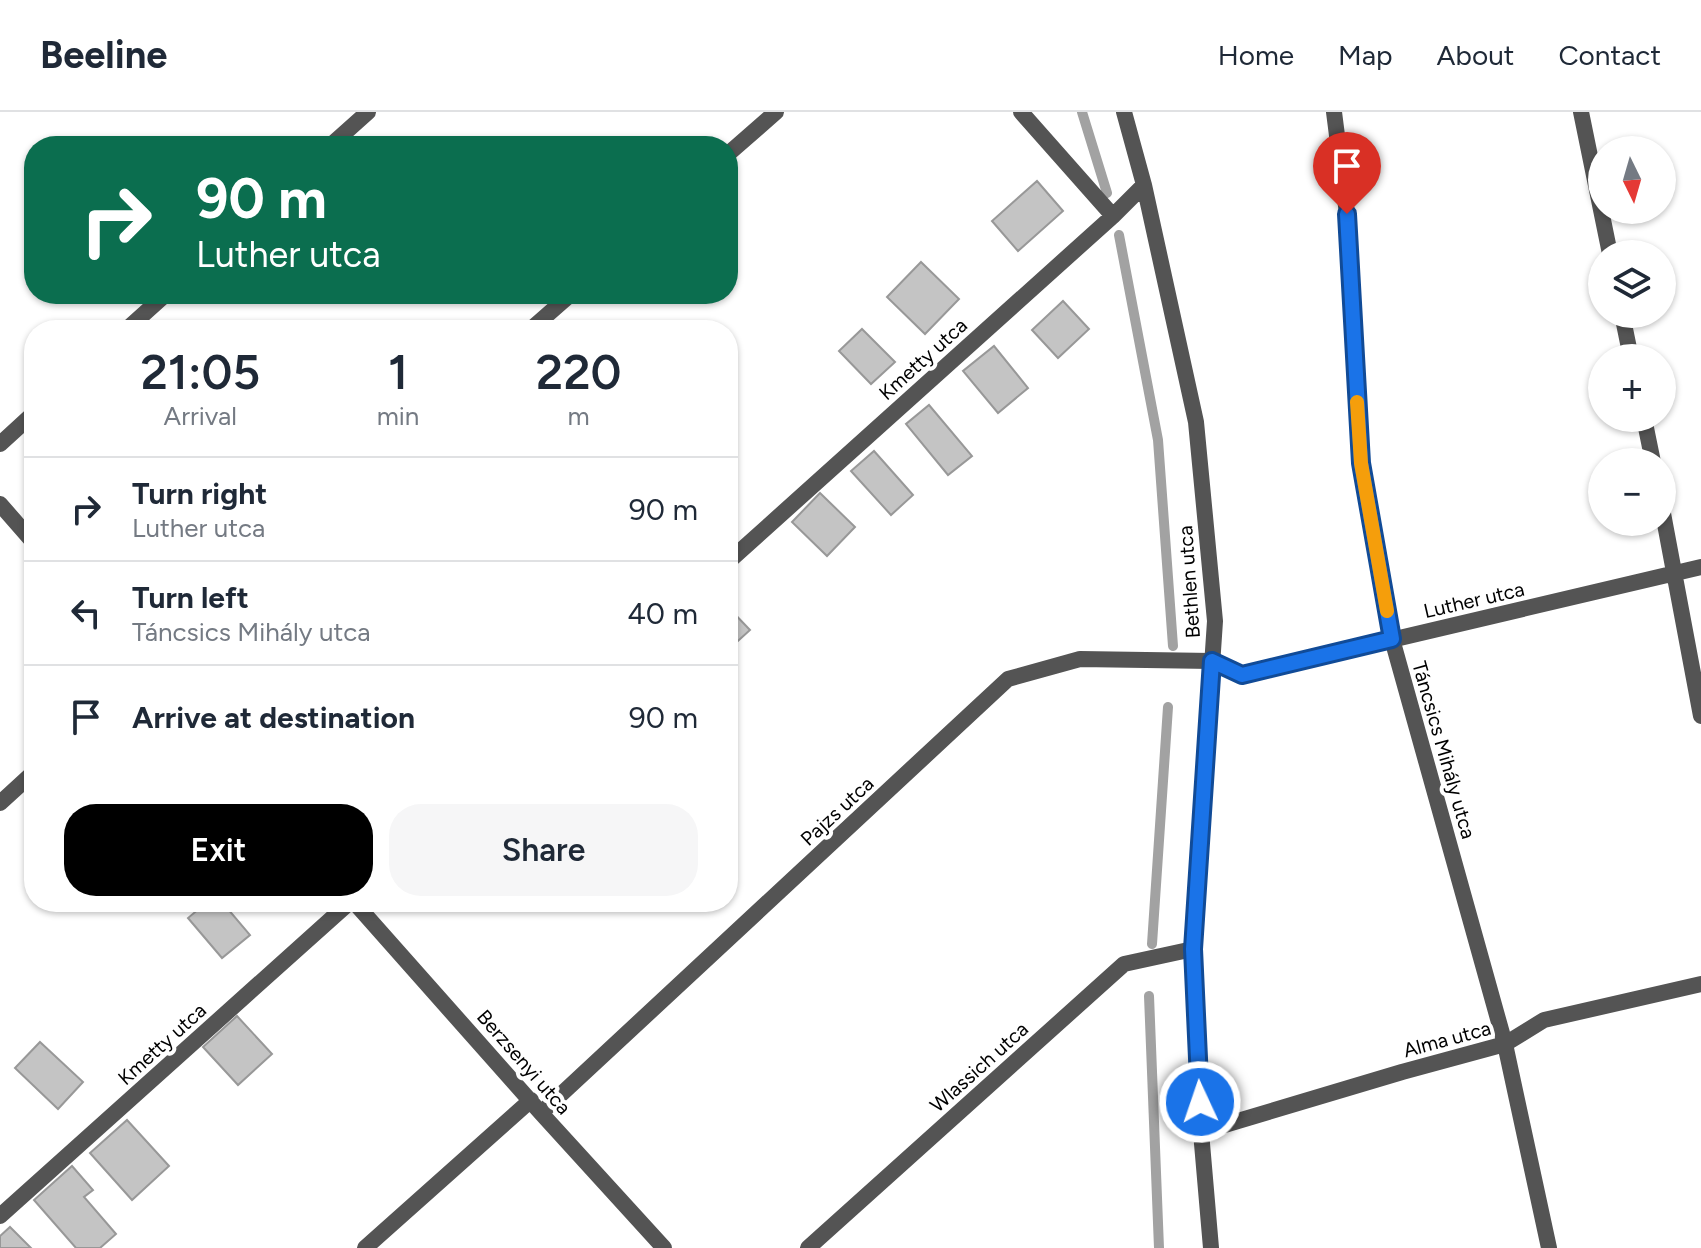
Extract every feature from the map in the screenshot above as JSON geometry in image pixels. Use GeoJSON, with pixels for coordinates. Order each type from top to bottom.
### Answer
{"type":"FeatureCollection","features":[{"type":"Feature","properties":{"kind":"street"},"geometry":{"type":"LineString","coordinates":[[341,136],[368,112]]}},
{"type":"Feature","properties":{"kind":"street"},"geometry":{"type":"LineString","coordinates":[[738,145],[776,112]]}},
{"type":"Feature","properties":{"kind":"street"},"geometry":{"type":"LineString","coordinates":[[1021,112],[1113,216]]}},
{"type":"Feature","properties":{"kind":"street","name":"Bethlen utca"},"geometry":{"type":"LineString","coordinates":[[1124,112],[1144,185],[1196,422],[1215,621],[1193,949],[1201,1132],[1211,1248]]}},
{"type":"Feature","properties":{"kind":"street","name":"Táncsics Mihály utca"},"geometry":{"type":"LineString","coordinates":[[1334,112],[1347,214],[1361,463],[1392,639],[1505,1044],[1549,1248]]}},
{"type":"Feature","properties":{"kind":"street"},"geometry":{"type":"LineString","coordinates":[[1581,112],[1607,240]]}},
{"type":"Feature","properties":{"kind":"street","name":"Kmetty utca"},"geometry":{"type":"LineString","coordinates":[[738,553],[1144,185]]}},
{"type":"Feature","properties":{"kind":"street"},"geometry":{"type":"LineString","coordinates":[[137,320],[155,304]]}},
{"type":"Feature","properties":{"kind":"street"},"geometry":{"type":"LineString","coordinates":[[541,320],[560,304]]}},
{"type":"Feature","properties":{"kind":"street"},"geometry":{"type":"LineString","coordinates":[[0,444],[24,422]]}},
{"type":"Feature","properties":{"kind":"street"},"geometry":{"type":"LineString","coordinates":[[0,504],[24,532]]}},
{"type":"Feature","properties":{"kind":"street"},"geometry":{"type":"LineString","coordinates":[[1668,536],[1701,716]]}},
{"type":"Feature","properties":{"kind":"street","name":"Luther utca"},"geometry":{"type":"LineString","coordinates":[[1212,661],[1242,675],[1701,567]]}},
{"type":"Feature","properties":{"kind":"street","name":"Pajzs utca"},"geometry":{"type":"LineString","coordinates":[[365,1248],[536,1106],[1008,679],[1080,659],[1212,661]]}},
{"type":"Feature","properties":{"kind":"street"},"geometry":{"type":"LineString","coordinates":[[0,803],[24,781]]}},
{"type":"Feature","properties":{"kind":"street","name":"Kmetty utca"},"geometry":{"type":"LineString","coordinates":[[0,1216],[341,912]]}},
{"type":"Feature","properties":{"kind":"street","name":"Berzsenyi utca"},"geometry":{"type":"LineString","coordinates":[[361,912],[664,1248]]}},
{"type":"Feature","properties":{"kind":"street","name":"Wlassich utca"},"geometry":{"type":"LineString","coordinates":[[808,1248],[1124,964],[1193,949]]}},
{"type":"Feature","properties":{"kind":"street","name":"Alma utca"},"geometry":{"type":"LineString","coordinates":[[1201,1132],[1505,1044],[1544,1020],[1701,984]]}},
{"type":"Feature","properties":{"kind":"building"},"geometry":{"type":"Polygon","coordinates":[[[1037,181],[1063,211],[1018,251],[992,221],[1037,181]]]}},
{"type":"Feature","properties":{"kind":"building"},"geometry":{"type":"Polygon","coordinates":[[[921,262],[959,299],[925,334],[887,297],[921,262]]]}},
{"type":"Feature","properties":{"kind":"building"},"geometry":{"type":"Polygon","coordinates":[[[1063,301],[1089,329],[1058,358],[1032,330],[1063,301]]]}},
{"type":"Feature","properties":{"kind":"building"},"geometry":{"type":"Polygon","coordinates":[[[862,329],[895,362],[871,384],[839,351],[862,329]]]}},
{"type":"Feature","properties":{"kind":"building"},"geometry":{"type":"Polygon","coordinates":[[[994,346],[1028,388],[998,413],[963,371],[994,346]]]}},
{"type":"Feature","properties":{"kind":"building"},"geometry":{"type":"Polygon","coordinates":[[[929,405],[972,456],[948,475],[906,424],[929,405]]]}},
{"type":"Feature","properties":{"kind":"building"},"geometry":{"type":"Polygon","coordinates":[[[874,451],[913,495],[891,515],[851,471],[874,451]]]}},
{"type":"Feature","properties":{"kind":"building"},"geometry":{"type":"Polygon","coordinates":[[[820,493],[855,527],[827,556],[792,522],[820,493]]]}},
{"type":"Feature","properties":{"kind":"building"},"geometry":{"type":"Polygon","coordinates":[[[738,617],[750,630],[738,641],[738,617]]]}},
{"type":"Feature","properties":{"kind":"building"},"geometry":{"type":"Polygon","coordinates":[[[195,912],[230,912],[250,935],[222,958],[188,918],[195,912]]]}},
{"type":"Feature","properties":{"kind":"building"},"geometry":{"type":"Polygon","coordinates":[[[237,1016],[272,1054],[238,1085],[203,1047],[237,1016]]]}},
{"type":"Feature","properties":{"kind":"building"},"geometry":{"type":"Polygon","coordinates":[[[40,1042],[83,1082],[58,1109],[15,1068],[40,1042]]]}},
{"type":"Feature","properties":{"kind":"building"},"geometry":{"type":"Polygon","coordinates":[[[127,1120],[169,1166],[132,1200],[90,1153],[127,1120]]]}},
{"type":"Feature","properties":{"kind":"building"},"geometry":{"type":"Polygon","coordinates":[[[72,1166],[93,1190],[84,1197],[116,1234],[100,1248],[76,1248],[34,1200],[72,1166]]]}},
{"type":"Feature","properties":{"kind":"building"},"geometry":{"type":"Polygon","coordinates":[[[10,1227],[31,1248],[0,1248],[0,1236],[10,1227]]]}},
{"type":"Feature","properties":{"kind":"waterway"},"geometry":{"type":"LineString","coordinates":[[1082,112],[1107,193]]}},
{"type":"Feature","properties":{"kind":"waterway"},"geometry":{"type":"LineString","coordinates":[[1119,235],[1158,440],[1173,646]]}},
{"type":"Feature","properties":{"kind":"waterway"},"geometry":{"type":"LineString","coordinates":[[1152,944],[1168,707]]}},
{"type":"Feature","properties":{"kind":"waterway"},"geometry":{"type":"LineString","coordinates":[[1149,996],[1159,1248]]}},
{"type":"Feature","properties":{"kind":"slow traffic"},"geometry":{"type":"LineString","coordinates":[[1357,402],[1361,463],[1387,611]]}},
{"type":"Feature","properties":{"kind":"route"},"geometry":{"type":"LineString","coordinates":[[1200,1102],[1193,949],[1212,661],[1242,675],[1392,639],[1361,463],[1347,214]]}}]}
